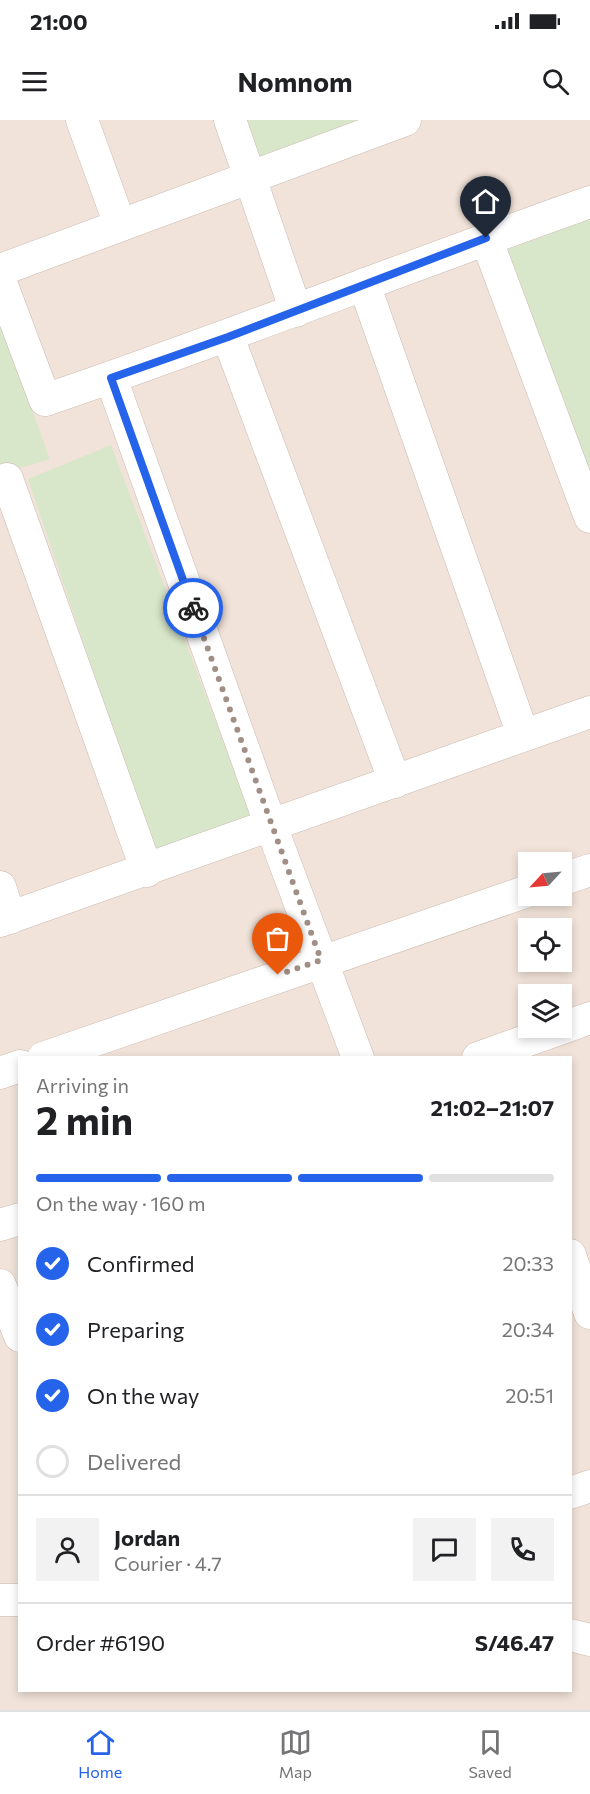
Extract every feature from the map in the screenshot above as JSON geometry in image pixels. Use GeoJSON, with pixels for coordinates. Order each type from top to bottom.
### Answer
{"type":"FeatureCollection","features":[{"type":"Feature","properties":{"kind":"street"},"geometry":{"type":"LineString","coordinates":[[82,120],[120,225]]}},
{"type":"Feature","properties":{"kind":"street"},"geometry":{"type":"LineString","coordinates":[[230,120],[296,311]]}},
{"type":"Feature","properties":{"kind":"street"},"geometry":{"type":"LineString","coordinates":[[0,270],[405,120]]}},
{"type":"Feature","properties":{"kind":"street"},"geometry":{"type":"LineString","coordinates":[[0,280],[45,400],[228,337],[486,238],[590,202]]}},
{"type":"Feature","properties":{"kind":"street"},"geometry":{"type":"LineString","coordinates":[[486,238],[590,517]]}},
{"type":"Feature","properties":{"kind":"street"},"geometry":{"type":"LineString","coordinates":[[363,284],[523,735]]}},
{"type":"Feature","properties":{"kind":"street"},"geometry":{"type":"LineString","coordinates":[[228,337],[395,782]]}},
{"type":"Feature","properties":{"kind":"street"},"geometry":{"type":"LineString","coordinates":[[111,378],[271,826],[357,1056]]}},
{"type":"Feature","properties":{"kind":"street"},"geometry":{"type":"LineString","coordinates":[[8,479],[147,871]]}},
{"type":"Feature","properties":{"kind":"street"},"geometry":{"type":"LineString","coordinates":[[0,887],[5,919],[147,871],[590,712]]}},
{"type":"Feature","properties":{"kind":"street"},"geometry":{"type":"LineString","coordinates":[[572,876],[590,870]]}},
{"type":"Feature","properties":{"kind":"street"},"geometry":{"type":"LineString","coordinates":[[50,1056],[321,960],[518,894]]}},
{"type":"Feature","properties":{"kind":"street"},"geometry":{"type":"LineString","coordinates":[[493,1055],[590,1018]]}},
{"type":"Feature","properties":{"kind":"street"},"geometry":{"type":"LineString","coordinates":[[0,1073],[18,1067]]}},
{"type":"Feature","properties":{"kind":"street"},"geometry":{"type":"LineString","coordinates":[[0,1225],[18,1220]]}},
{"type":"Feature","properties":{"kind":"street"},"geometry":{"type":"LineString","coordinates":[[572,1261],[590,1313]]}},
{"type":"Feature","properties":{"kind":"street"},"geometry":{"type":"LineString","coordinates":[[0,1284],[18,1331]]}},
{"type":"Feature","properties":{"kind":"street"},"geometry":{"type":"LineString","coordinates":[[572,1492],[590,1486]]}},
{"type":"Feature","properties":{"kind":"street"},"geometry":{"type":"LineString","coordinates":[[0,1600],[18,1600]]}},
{"type":"Feature","properties":{"kind":"street"},"geometry":{"type":"LineString","coordinates":[[572,1636],[590,1640]]}},
{"type":"Feature","properties":{"kind":"shaded area"},"geometry":{"type":"Polygon","coordinates":[[[0,120],[590,120],[590,1710],[0,1710],[0,120]]]}},
{"type":"Feature","properties":{"kind":"green space"},"geometry":{"type":"Polygon","coordinates":[[[242,120],[376,120],[257,163],[242,120]]]}},
{"type":"Feature","properties":{"kind":"green space"},"geometry":{"type":"Polygon","coordinates":[[[590,219],[590,478],[504,251],[590,219]]]}},
{"type":"Feature","properties":{"kind":"green space"},"geometry":{"type":"Polygon","coordinates":[[[0,323],[50,459],[0,474],[0,323]]]}},
{"type":"Feature","properties":{"kind":"green space"},"geometry":{"type":"Polygon","coordinates":[[[111,445],[251,815],[154,850],[28,479],[111,445]]]}},
{"type":"Feature","properties":{"kind":"way so far"},"geometry":{"type":"LineString","coordinates":[[193,608],[321,960],[278,975]]}},
{"type":"Feature","properties":{"kind":"route"},"geometry":{"type":"LineString","coordinates":[[193,608],[111,378],[228,337],[486,238]]}}]}
